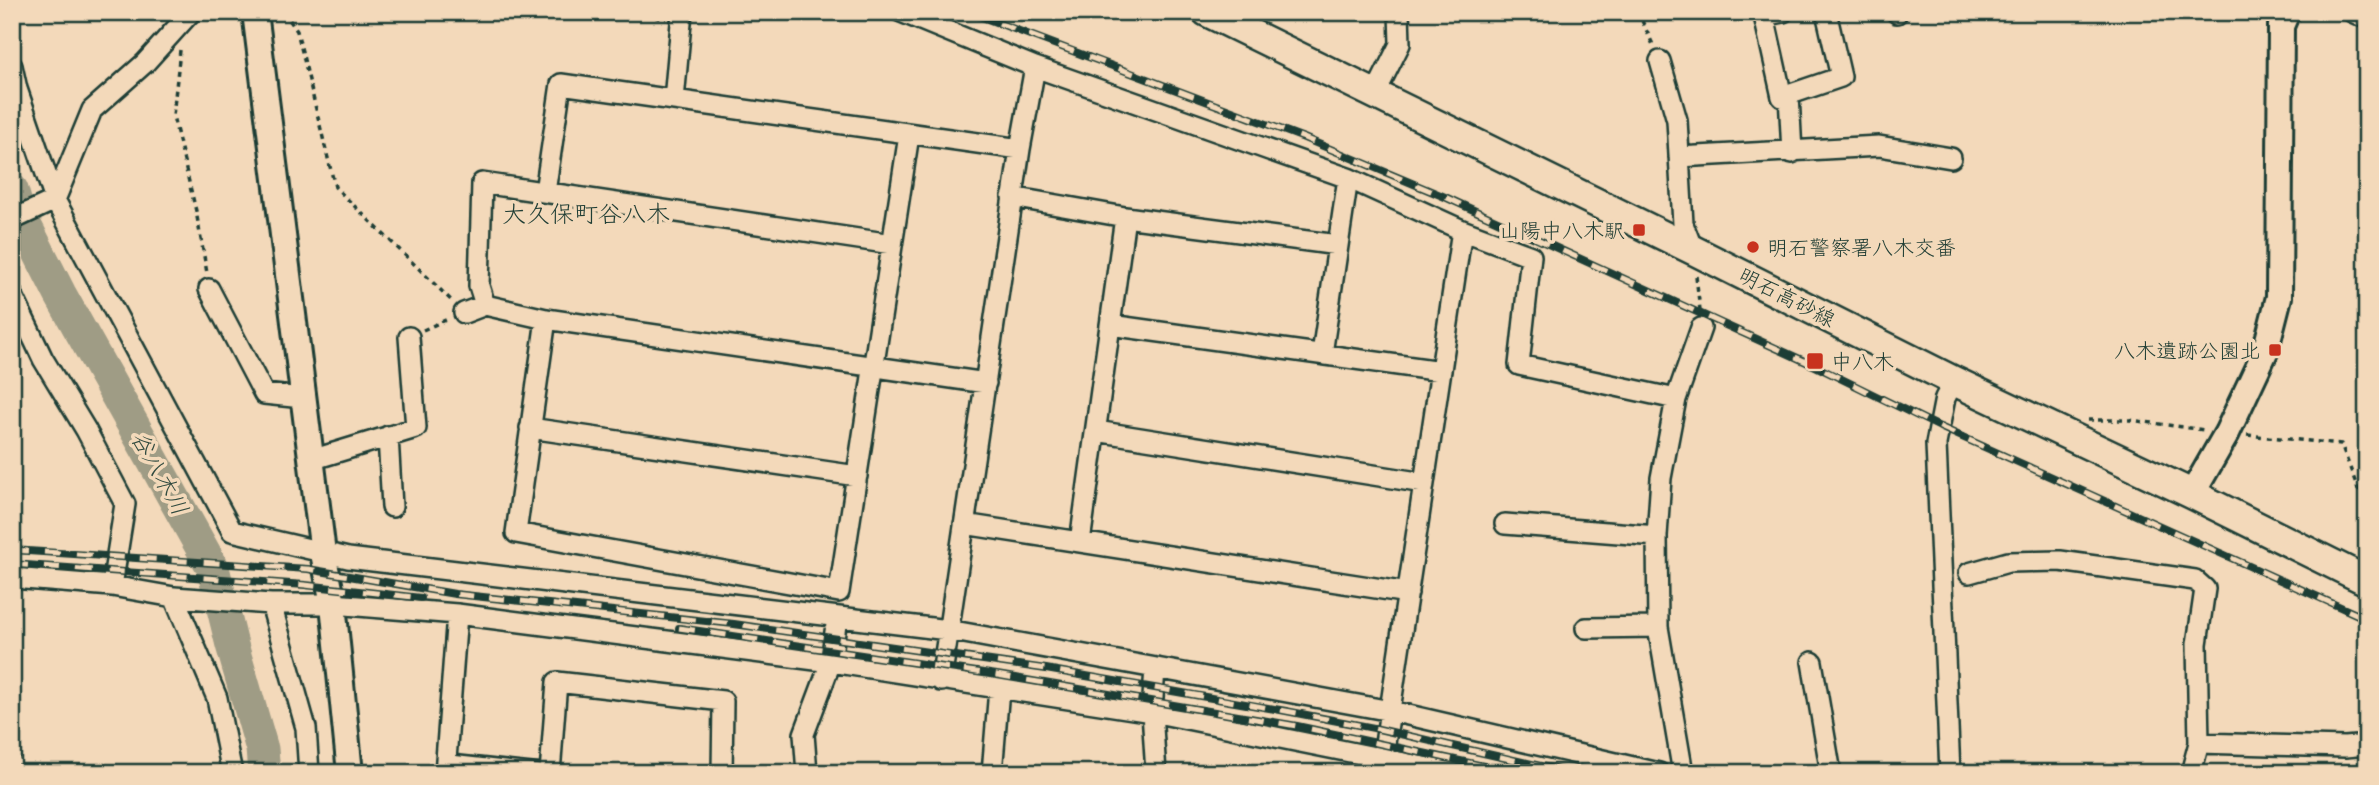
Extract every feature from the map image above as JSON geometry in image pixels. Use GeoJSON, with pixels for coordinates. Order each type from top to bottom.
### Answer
{"type":"FeatureCollection","features":[{"type":"Feature","properties":{"kind":"main road","name":"明石高砂線"},"geometry":{"type":"LineString","coordinates":[[1208,12],[1954,381],[2367,581]]}},
{"type":"Feature","properties":{"kind":"street"},"geometry":{"type":"LineString","coordinates":[[255,12],[323,552],[333,604],[350,773]]}},
{"type":"Feature","properties":{"kind":"street"},"geometry":{"type":"LineString","coordinates":[[901,12],[1035,67],[1348,178],[1462,230],[1531,256],[1519,365],[1676,399]]}},
{"type":"Feature","properties":{"kind":"street"},"geometry":{"type":"LineString","coordinates":[[1375,94],[1401,44],[1399,12]]}},
{"type":"Feature","properties":{"kind":"street"},"geometry":{"type":"LineString","coordinates":[[1783,12],[1763,16],[1782,97],[1841,77],[1826,12]]}},
{"type":"Feature","properties":{"kind":"street"},"geometry":{"type":"LineString","coordinates":[[2192,494],[2227,433],[2265,352],[2279,298],[2281,26],[2287,12]]}},
{"type":"Feature","properties":{"kind":"street"},"geometry":{"type":"LineString","coordinates":[[2352,12],[2367,19]]}},
{"type":"Feature","properties":{"kind":"street"},"geometry":{"type":"LineString","coordinates":[[674,100],[681,17]]}},
{"type":"Feature","properties":{"kind":"street"},"geometry":{"type":"LineString","coordinates":[[12,220],[55,200],[92,110],[145,63],[187,18]]}},
{"type":"Feature","properties":{"kind":"street"},"geometry":{"type":"LineString","coordinates":[[1660,61],[1678,120],[1683,224],[1693,250]]}},
{"type":"Feature","properties":{"kind":"street"},"geometry":{"type":"LineString","coordinates":[[12,66],[17,89],[55,200],[232,531],[361,560],[948,630],[1391,710],[1659,773]]}},
{"type":"Feature","properties":{"kind":"street"},"geometry":{"type":"LineString","coordinates":[[941,681],[1012,197],[1035,67]]}},
{"type":"Feature","properties":{"kind":"street"},"geometry":{"type":"LineString","coordinates":[[545,192],[561,84],[1020,149]]}},
{"type":"Feature","properties":{"kind":"street"},"geometry":{"type":"LineString","coordinates":[[1789,95],[1793,153]]}},
{"type":"Feature","properties":{"kind":"street"},"geometry":{"type":"LineString","coordinates":[[546,319],[516,533],[839,592],[909,135]]}},
{"type":"Feature","properties":{"kind":"street"},"geometry":{"type":"LineString","coordinates":[[1679,157],[1793,153],[1879,146],[1951,158]]}},
{"type":"Feature","properties":{"kind":"street"},"geometry":{"type":"LineString","coordinates":[[1322,354],[1348,178]]}},
{"type":"Feature","properties":{"kind":"street"},"geometry":{"type":"LineString","coordinates":[[485,305],[479,286],[482,183],[892,244]]}},
{"type":"Feature","properties":{"kind":"street"},"geometry":{"type":"LineString","coordinates":[[1012,197],[1125,217],[1338,245]]}},
{"type":"Feature","properties":{"kind":"street"},"geometry":{"type":"LineString","coordinates":[[1080,542],[1125,217]]}},
{"type":"Feature","properties":{"kind":"street"},"geometry":{"type":"LineString","coordinates":[[1382,757],[1462,230]]}},
{"type":"Feature","properties":{"kind":"street"},"geometry":{"type":"LineString","coordinates":[[209,289],[264,394],[303,398]]}},
{"type":"Feature","properties":{"kind":"street"},"geometry":{"type":"LineString","coordinates":[[12,294],[43,359],[86,430],[125,504],[112,586]]}},
{"type":"Feature","properties":{"kind":"street"},"geometry":{"type":"LineString","coordinates":[[464,313],[485,305],[546,319],[986,383]]}},
{"type":"Feature","properties":{"kind":"street"},"geometry":{"type":"LineString","coordinates":[[1110,325],[1441,371]]}},
{"type":"Feature","properties":{"kind":"street"},"geometry":{"type":"LineString","coordinates":[[1683,773],[1658,627],[1657,536],[1661,478],[1676,399],[1701,328]]}},
{"type":"Feature","properties":{"kind":"street"},"geometry":{"type":"LineString","coordinates":[[311,460],[416,428],[409,337]]}},
{"type":"Feature","properties":{"kind":"street"},"geometry":{"type":"LineString","coordinates":[[1950,773],[1936,444],[1945,398],[1954,381]]}},
{"type":"Feature","properties":{"kind":"street"},"geometry":{"type":"LineString","coordinates":[[530,428],[857,476]]}},
{"type":"Feature","properties":{"kind":"street"},"geometry":{"type":"LineString","coordinates":[[1096,431],[1424,483]]}},
{"type":"Feature","properties":{"kind":"street"},"geometry":{"type":"LineString","coordinates":[[388,436],[393,506]]}},
{"type":"Feature","properties":{"kind":"street"},"geometry":{"type":"LineString","coordinates":[[964,524],[1408,593]]}},
{"type":"Feature","properties":{"kind":"street"},"geometry":{"type":"LineString","coordinates":[[1505,524],[1657,536]]}},
{"type":"Feature","properties":{"kind":"street"},"geometry":{"type":"LineString","coordinates":[[1969,573],[2008,562],[2060,561],[2195,580],[2205,589],[2197,643],[2199,743],[2191,773]]}},
{"type":"Feature","properties":{"kind":"street"},"geometry":{"type":"LineString","coordinates":[[12,578],[112,586],[174,597],[271,604],[333,604],[457,614],[831,662],[1152,712],[1454,773]]}},
{"type":"Feature","properties":{"kind":"street"},"geometry":{"type":"LineString","coordinates":[[174,597],[216,698],[232,773]]}},
{"type":"Feature","properties":{"kind":"street"},"geometry":{"type":"LineString","coordinates":[[271,604],[306,729],[309,773]]}},
{"type":"Feature","properties":{"kind":"street"},"geometry":{"type":"LineString","coordinates":[[457,614],[446,768],[548,773],[557,682],[723,701],[722,773]]}},
{"type":"Feature","properties":{"kind":"street"},"geometry":{"type":"LineString","coordinates":[[807,773],[804,734],[831,662],[837,617]]}},
{"type":"Feature","properties":{"kind":"street"},"geometry":{"type":"LineString","coordinates":[[1587,628],[1658,627]]}},
{"type":"Feature","properties":{"kind":"street"},"geometry":{"type":"LineString","coordinates":[[1812,662],[1831,773]]}},
{"type":"Feature","properties":{"kind":"street"},"geometry":{"type":"LineString","coordinates":[[1155,668],[1152,712],[1156,773]]}},
{"type":"Feature","properties":{"kind":"street"},"geometry":{"type":"LineString","coordinates":[[992,773],[999,690]]}},
{"type":"Feature","properties":{"kind":"street"},"geometry":{"type":"LineString","coordinates":[[2199,743],[2345,747],[2367,745]]}},
{"type":"Feature","properties":{"kind":"path"},"geometry":{"type":"LineString","coordinates":[[284,12],[297,31],[335,187],[464,313],[409,337]]}},
{"type":"Feature","properties":{"kind":"path"},"geometry":{"type":"LineString","coordinates":[[626,12],[681,17]]}},
{"type":"Feature","properties":{"kind":"path"},"geometry":{"type":"LineString","coordinates":[[1638,12],[1660,61]]}},
{"type":"Feature","properties":{"kind":"path"},"geometry":{"type":"LineString","coordinates":[[187,18],[173,116],[197,211],[209,289]]}},
{"type":"Feature","properties":{"kind":"path"},"geometry":{"type":"LineString","coordinates":[[1693,250],[1701,328]]}},
{"type":"Feature","properties":{"kind":"path"},"geometry":{"type":"LineString","coordinates":[[2060,431],[2091,418],[2342,444],[2358,489],[2367,492]]}},
{"type":"Feature","properties":{"kind":"path"},"geometry":{"type":"LineString","coordinates":[[12,714],[21,773]]}},
{"type":"Feature","properties":{"kind":"waterway","name":"谷八木川"},"geometry":{"type":"LineString","coordinates":[[12,190],[18,211],[60,294],[213,568],[262,749],[264,773]]}},
{"type":"Feature","properties":{"kind":"railway"},"geometry":{"type":"LineString","coordinates":[[969,12],[1304,138],[1445,197],[1813,365],[1940,427],[2367,619]]}},
{"type":"Feature","properties":{"kind":"railway"},"geometry":{"type":"LineString","coordinates":[[12,550],[308,569],[455,594],[734,624],[1046,669],[1286,711],[1571,773]]}},
{"type":"Feature","properties":{"kind":"railway"},"geometry":{"type":"LineString","coordinates":[[12,564],[305,585],[421,598]]}},
{"type":"Feature","properties":{"kind":"railway"},"geometry":{"type":"LineString","coordinates":[[679,628],[997,675],[1297,726],[1516,773]]}},
{"type":"Feature","properties":{"kind":"place","name":"山陽中八木駅"},"geometry":{"type":"Point","coordinates":[1639,230]}},
{"type":"Feature","properties":{"kind":"place","name":"明石警察署八木交番"},"geometry":{"type":"Point","coordinates":[1753,247]}},
{"type":"Feature","properties":{"kind":"place","name":"八木遺跡公園北"},"geometry":{"type":"Point","coordinates":[2275,350]}},
{"type":"Feature","properties":{"kind":"place","name":"中八木"},"geometry":{"type":"Point","coordinates":[1815,361]}},
{"type":"Feature","properties":{"kind":"district","name":"大久保町谷八木"},"geometry":{"type":"Point","coordinates":[586,213]}}]}
